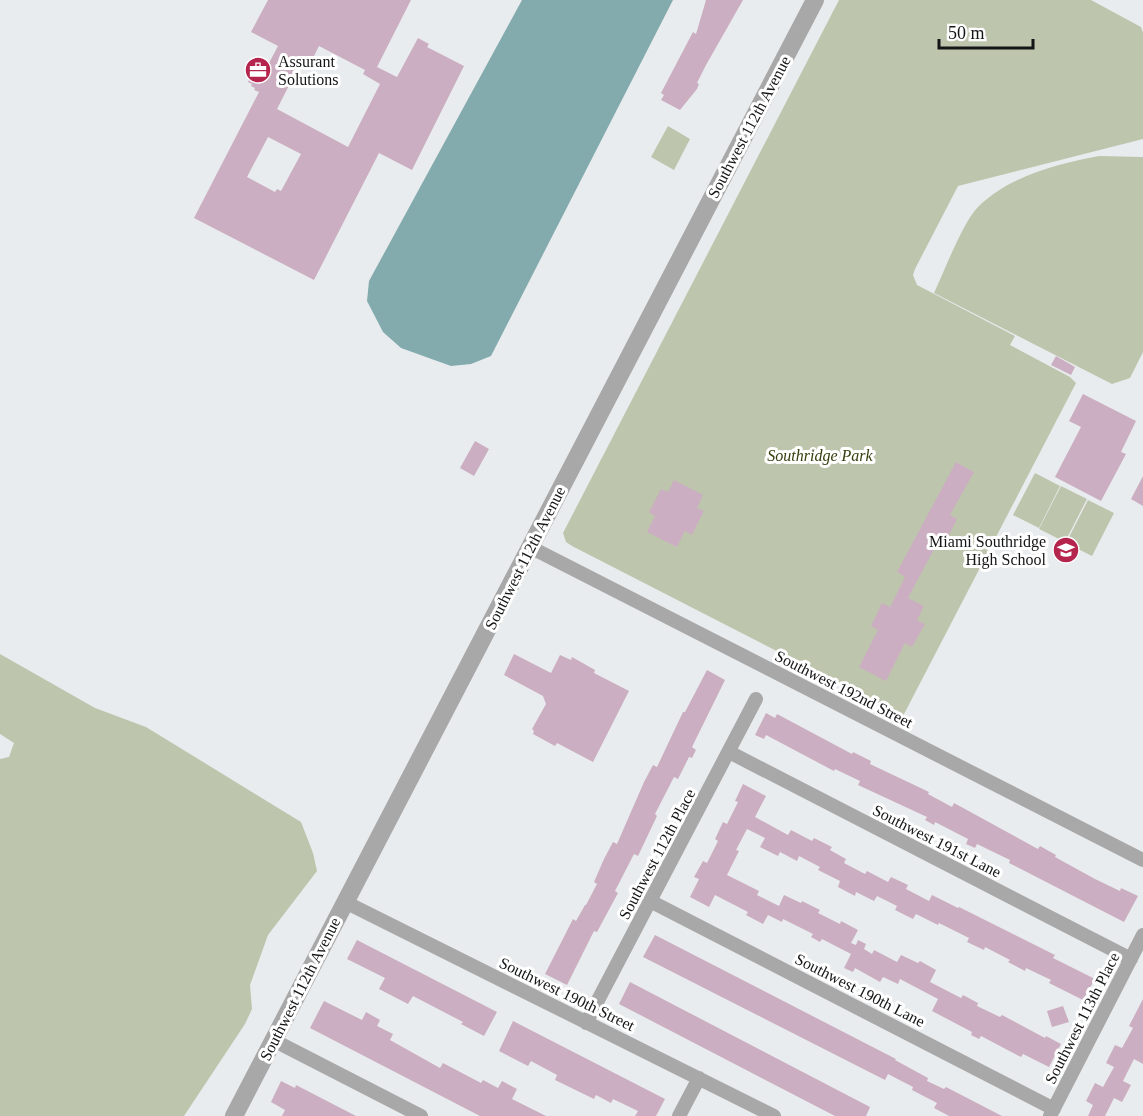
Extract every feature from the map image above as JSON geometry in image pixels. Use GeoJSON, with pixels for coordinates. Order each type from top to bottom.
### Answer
{"type":"FeatureCollection","features":[{"type":"Feature","properties":{"kind":"street","name":"Southwest 112th Avenue"},"geometry":{"type":"LineString","coordinates":[[234,1116],[816,0]]}},
{"type":"Feature","properties":{"kind":"street","name":"Southwest 192nd Street"},"geometry":{"type":"LineString","coordinates":[[530,546],[1143,860]]}},
{"type":"Feature","properties":{"kind":"street","name":"Southwest 112th Place"},"geometry":{"type":"LineString","coordinates":[[586,1023],[756,699]]}},
{"type":"Feature","properties":{"kind":"street","name":"Southwest 191st Lane"},"geometry":{"type":"LineString","coordinates":[[729,752],[1131,959]]}},
{"type":"Feature","properties":{"kind":"street","name":"Southwest 190th Lane"},"geometry":{"type":"LineString","coordinates":[[650,901],[1052,1112]]}},
{"type":"Feature","properties":{"kind":"street","name":"Southwest 190th Street"},"geometry":{"type":"LineString","coordinates":[[345,902],[774,1116]]}},
{"type":"Feature","properties":{"kind":"street","name":"Southwest 113th Place"},"geometry":{"type":"LineString","coordinates":[[1052,1112],[1143,935]]}},
{"type":"Feature","properties":{"kind":"street"},"geometry":{"type":"LineString","coordinates":[[273,1040],[421,1116]]}},
{"type":"Feature","properties":{"kind":"street"},"geometry":{"type":"LineString","coordinates":[[679,1116],[699,1078]]}},
{"type":"Feature","properties":{"kind":"green space","name":"Southridge Park"},"geometry":{"type":"Polygon","coordinates":[[[839,0],[1091,0],[1141,27],[1143,33],[1143,139],[958,186],[915,269],[913,275],[917,285],[1015,336],[1010,345],[1070,377],[1076,383],[903,716],[572,546],[566,542],[563,533],[839,0]]]}},
{"type":"Feature","properties":{"kind":"green space"},"geometry":{"type":"Polygon","coordinates":[[[668,126],[690,139],[674,170],[651,157],[668,126]]]}},
{"type":"Feature","properties":{"kind":"green space"},"geometry":{"type":"Polygon","coordinates":[[[1099,156],[1143,157],[1143,352],[1130,378],[1112,384],[934,293],[966,224],[978,207],[990,196],[1019,179],[1050,167],[1099,156]]]}},
{"type":"Feature","properties":{"kind":"green space"},"geometry":{"type":"Polygon","coordinates":[[[1035,473],[1060,486],[1039,528],[1013,515],[1035,473]]]}},
{"type":"Feature","properties":{"kind":"green space"},"geometry":{"type":"Polygon","coordinates":[[[1061,486],[1087,499],[1065,542],[1039,529],[1061,486]]]}},
{"type":"Feature","properties":{"kind":"green space"},"geometry":{"type":"Polygon","coordinates":[[[1088,500],[1114,513],[1092,556],[1066,543],[1088,500]]]}},
{"type":"Feature","properties":{"kind":"green space"},"geometry":{"type":"Polygon","coordinates":[[[0,654],[95,708],[146,727],[301,822],[317,871],[268,935],[250,985],[252,1009],[245,1024],[184,1116],[0,1116],[0,759],[9,757],[14,743],[0,734],[0,654]]]}},
{"type":"Feature","properties":{"kind":"water"},"geometry":{"type":"Polygon","coordinates":[[[522,0],[673,0],[491,356],[471,364],[451,366],[401,348],[383,332],[367,301],[369,281],[522,0]]]}},
{"type":"Feature","properties":{"kind":"building"},"geometry":{"type":"Polygon","coordinates":[[[268,0],[411,0],[377,67],[397,77],[418,38],[429,44],[427,47],[464,66],[412,170],[379,153],[314,280],[194,218],[259,92],[254,90],[252,84],[248,82],[258,61],[269,63],[278,46],[251,32],[268,0]],[[319,46],[310,64],[302,60],[277,109],[348,147],[380,84],[363,74],[365,70],[319,46]],[[268,137],[247,177],[275,192],[277,189],[281,191],[301,154],[268,137]]]}},
{"type":"Feature","properties":{"kind":"building"},"geometry":{"type":"Polygon","coordinates":[[[706,0],[743,0],[706,65],[697,83],[699,84],[697,89],[680,110],[661,100],[664,95],[661,93],[693,32],[696,34],[706,0]]]}},
{"type":"Feature","properties":{"kind":"building"},"geometry":{"type":"Polygon","coordinates":[[[1056,356],[1075,367],[1071,375],[1051,365],[1056,356]]]}},
{"type":"Feature","properties":{"kind":"building"},"geometry":{"type":"Polygon","coordinates":[[[1083,394],[1136,421],[1121,452],[1126,454],[1101,501],[1055,477],[1081,427],[1069,421],[1083,394]]]}},
{"type":"Feature","properties":{"kind":"building"},"geometry":{"type":"Polygon","coordinates":[[[475,441],[489,449],[474,476],[460,468],[475,441]]]}},
{"type":"Feature","properties":{"kind":"building"},"geometry":{"type":"Polygon","coordinates":[[[956,462],[974,472],[950,515],[957,519],[947,539],[941,536],[908,598],[924,606],[917,620],[925,624],[912,647],[905,643],[886,681],[859,667],[878,630],[871,626],[882,603],[890,607],[905,577],[897,572],[956,462]]]}},
{"type":"Feature","properties":{"kind":"building"},"geometry":{"type":"Polygon","coordinates":[[[1143,476],[1143,506],[1131,499],[1143,476]]]}},
{"type":"Feature","properties":{"kind":"building"},"geometry":{"type":"Polygon","coordinates":[[[674,480],[703,495],[697,508],[704,511],[692,535],[685,531],[677,547],[647,532],[655,516],[649,512],[661,489],[668,492],[674,480]]]}},
{"type":"Feature","properties":{"kind":"building"},"geometry":{"type":"Polygon","coordinates":[[[514,654],[551,673],[560,655],[571,660],[572,657],[595,670],[594,673],[629,691],[593,762],[557,743],[555,746],[533,734],[532,729],[546,704],[543,696],[504,675],[514,654]]]}},
{"type":"Feature","properties":{"kind":"building"},"geometry":{"type":"Polygon","coordinates":[[[707,670],[725,680],[692,747],[696,750],[692,758],[689,757],[678,779],[674,777],[655,814],[657,816],[638,856],[634,854],[615,891],[618,893],[597,932],[594,931],[567,985],[545,974],[573,919],[576,921],[586,905],[597,884],[594,882],[604,859],[613,842],[617,844],[644,782],[653,765],[657,767],[683,712],[707,670]]]}},
{"type":"Feature","properties":{"kind":"building"},"geometry":{"type":"Polygon","coordinates":[[[766,713],[775,718],[777,714],[852,754],[853,752],[871,761],[870,764],[929,792],[928,794],[952,807],[954,803],[1038,849],[1040,846],[1095,879],[1120,891],[1121,888],[1138,896],[1124,922],[1009,863],[1010,860],[977,844],[975,848],[966,844],[968,839],[935,822],[934,825],[925,820],[927,817],[858,785],[860,781],[835,769],[834,771],[766,735],[764,739],[755,735],[766,713]]]}},
{"type":"Feature","properties":{"kind":"building"},"geometry":{"type":"Polygon","coordinates":[[[743,784],[766,796],[755,817],[788,835],[791,830],[812,841],[814,838],[832,847],[830,850],[846,859],[844,863],[865,874],[867,871],[888,882],[891,877],[908,885],[906,889],[929,901],[932,895],[959,907],[1055,955],[1053,958],[1095,979],[1083,1000],[1049,983],[1051,980],[1026,968],[1025,971],[985,947],[984,950],[967,942],[969,938],[939,923],[938,925],[916,914],[913,919],[895,910],[897,906],[877,896],[874,901],[856,892],[855,896],[838,887],[840,881],[818,870],[820,867],[799,856],[797,861],[780,852],[778,856],[760,847],[765,838],[747,829],[736,850],[739,851],[727,875],[759,891],[757,895],[779,906],[784,895],[801,903],[802,901],[820,910],[818,913],[858,930],[851,943],[856,945],[858,940],[866,944],[864,949],[872,954],[874,950],[897,962],[901,955],[918,963],[920,961],[936,970],[930,982],[961,998],[963,995],[978,1003],[977,1006],[1000,1017],[1002,1015],[1061,1044],[1049,1067],[1023,1054],[1021,1057],[981,1036],[979,1039],[971,1035],[972,1032],[932,1011],[938,999],[900,979],[898,984],[883,977],[880,982],[855,968],[853,972],[844,968],[851,954],[822,939],[820,942],[811,937],[813,934],[783,919],[782,922],[768,915],[763,924],[746,915],[748,912],[715,895],[709,907],[690,897],[699,879],[694,877],[703,861],[707,863],[718,841],[715,839],[723,822],[727,824],[738,802],[735,801],[743,784]]]}},
{"type":"Feature","properties":{"kind":"building"},"geometry":{"type":"Polygon","coordinates":[[[655,935],[896,1059],[928,1078],[927,1081],[944,1089],[946,1087],[1002,1116],[949,1116],[934,1108],[937,1103],[888,1074],[885,1080],[643,957],[655,935]]]}},
{"type":"Feature","properties":{"kind":"building"},"geometry":{"type":"Polygon","coordinates":[[[357,940],[497,1012],[484,1036],[461,1024],[463,1022],[413,996],[408,1004],[379,989],[385,978],[347,959],[357,940]]]}},
{"type":"Feature","properties":{"kind":"building"},"geometry":{"type":"Polygon","coordinates":[[[630,982],[870,1107],[866,1116],[835,1116],[619,1004],[630,982]]]}},
{"type":"Feature","properties":{"kind":"building"},"geometry":{"type":"Polygon","coordinates":[[[1143,999],[1143,1064],[1134,1059],[1123,1081],[1131,1085],[1122,1102],[1114,1098],[1105,1116],[1088,1116],[1093,1105],[1086,1101],[1095,1083],[1103,1087],[1114,1067],[1106,1063],[1115,1045],[1122,1048],[1133,1028],[1129,1026],[1143,999]]]}},
{"type":"Feature","properties":{"kind":"building"},"geometry":{"type":"Polygon","coordinates":[[[324,1001],[362,1020],[366,1012],[380,1020],[377,1026],[393,1034],[390,1040],[440,1068],[443,1063],[481,1083],[483,1080],[498,1088],[502,1081],[517,1089],[512,1099],[546,1116],[480,1116],[310,1028],[324,1001]]]}},
{"type":"Feature","properties":{"kind":"building"},"geometry":{"type":"Polygon","coordinates":[[[1063,1006],[1069,1022],[1052,1027],[1047,1011],[1063,1006]]]}},
{"type":"Feature","properties":{"kind":"building"},"geometry":{"type":"Polygon","coordinates":[[[513,1021],[665,1099],[656,1116],[635,1116],[638,1111],[613,1099],[611,1103],[596,1095],[594,1099],[555,1080],[557,1075],[531,1061],[528,1066],[499,1051],[513,1021]]]}},
{"type":"Feature","properties":{"kind":"building"},"geometry":{"type":"Polygon","coordinates":[[[281,1081],[295,1088],[296,1085],[356,1116],[282,1116],[285,1110],[271,1102],[281,1081]]]}},
{"type":"Feature","properties":{"kind":"place","name":"Assurant Solutions"},"geometry":{"type":"Point","coordinates":[258,70]}},
{"type":"Feature","properties":{"kind":"place","name":"Miami Southridge High School"},"geometry":{"type":"Point","coordinates":[1066,550]}}]}
